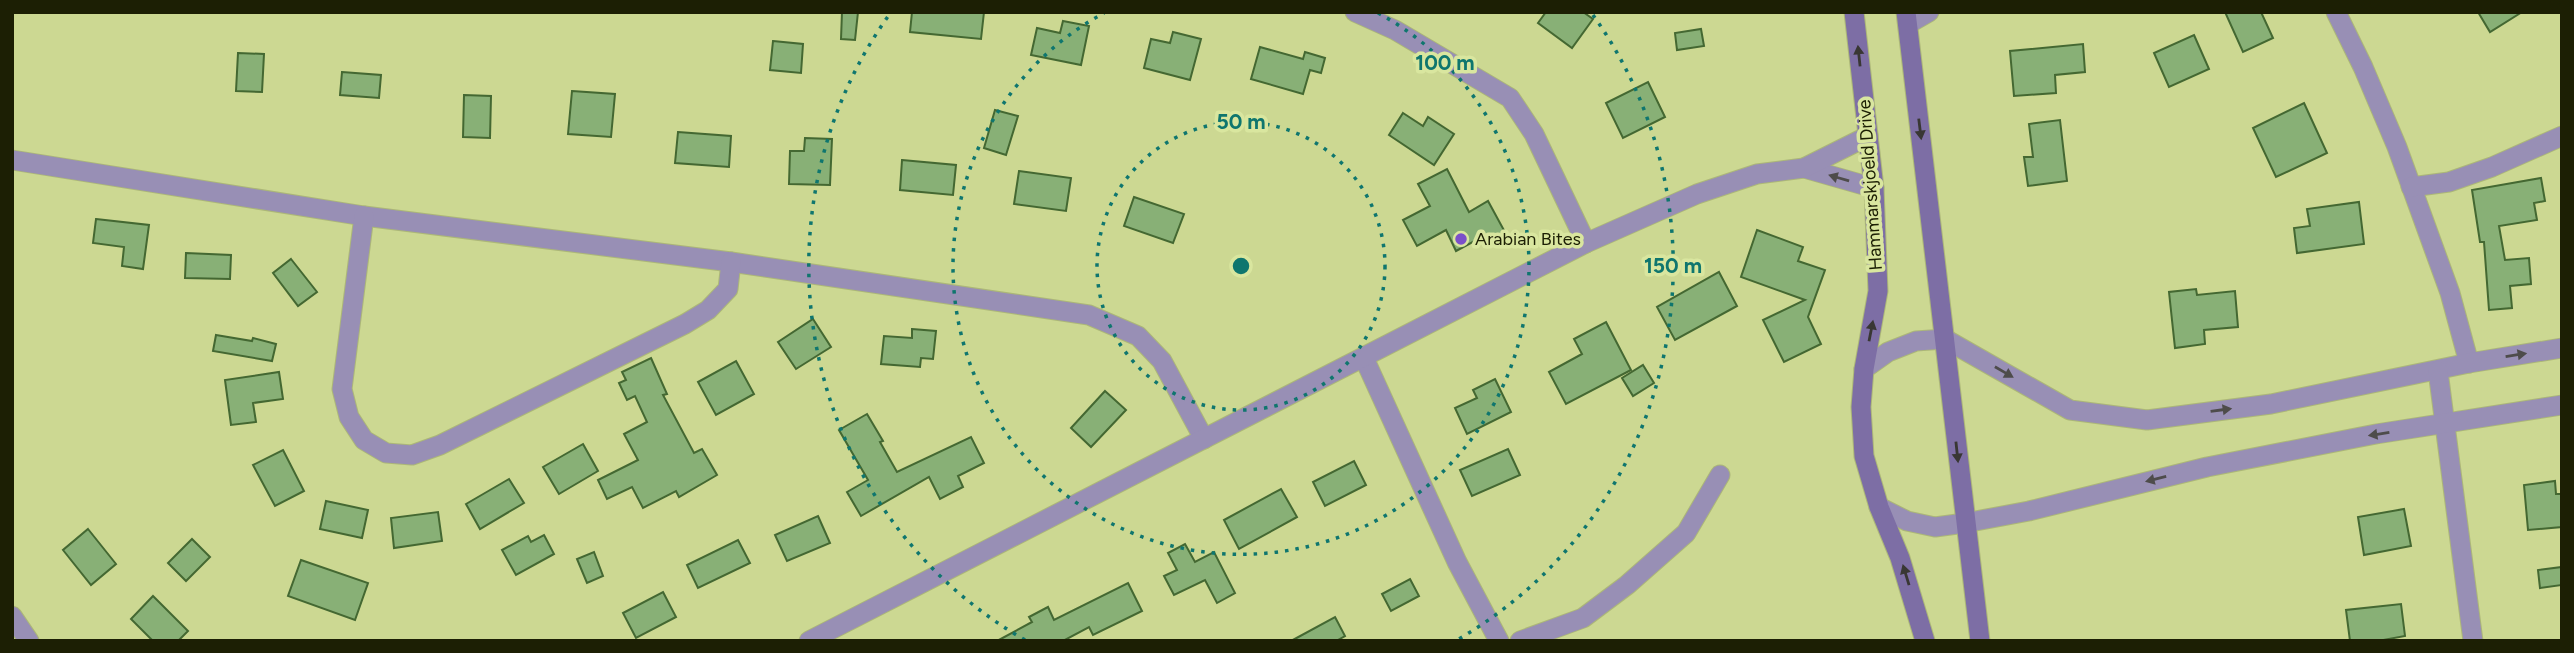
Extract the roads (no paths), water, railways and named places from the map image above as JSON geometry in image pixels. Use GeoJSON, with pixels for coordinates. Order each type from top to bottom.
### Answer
{"type":"FeatureCollection","features":[{"type":"Feature","properties":{"kind":"main road","name":"Hammarskjoeld Drive"},"geometry":{"type":"LineString","coordinates":[[1854,12],[1874,188],[1878,291],[1864,369],[1861,407],[1864,456],[1879,506],[1900,558],[1925,641]]}},
{"type":"Feature","properties":{"kind":"main road"},"geometry":{"type":"LineString","coordinates":[[1907,18],[1980,641]]}},
{"type":"Feature","properties":{"kind":"street"},"geometry":{"type":"LineString","coordinates":[[1355,12],[1395,30],[1510,98],[1534,134],[1586,243]]}},
{"type":"Feature","properties":{"kind":"street"},"geometry":{"type":"LineString","coordinates":[[1907,18],[1929,12]]}},
{"type":"Feature","properties":{"kind":"street"},"geometry":{"type":"LineString","coordinates":[[2336,12],[2397,147],[2450,293],[2469,363]]}},
{"type":"Feature","properties":{"kind":"street"},"geometry":{"type":"LineString","coordinates":[[809,641],[1586,243],[1697,194],[1757,174],[1804,168],[1868,136]]}},
{"type":"Feature","properties":{"kind":"street"},"geometry":{"type":"LineString","coordinates":[[2410,187],[2449,182],[2492,167],[2562,136]]}},
{"type":"Feature","properties":{"kind":"street"},"geometry":{"type":"LineString","coordinates":[[12,160],[364,216],[731,262],[1089,315],[1138,336],[1162,361],[1204,439]]}},
{"type":"Feature","properties":{"kind":"street"},"geometry":{"type":"LineString","coordinates":[[1804,168],[1874,188]]}},
{"type":"Feature","properties":{"kind":"street"},"geometry":{"type":"LineString","coordinates":[[364,216],[342,389],[349,417],[364,440],[386,453],[412,455],[440,445],[685,324],[708,310],[728,289],[731,262]]}},
{"type":"Feature","properties":{"kind":"street"},"geometry":{"type":"LineString","coordinates":[[1864,369],[1888,352],[1916,341],[1945,339],[2070,410],[2147,420],[2271,404],[2469,363],[2562,348]]}},
{"type":"Feature","properties":{"kind":"street"},"geometry":{"type":"LineString","coordinates":[[1364,358],[1457,562],[1499,641]]}},
{"type":"Feature","properties":{"kind":"street"},"geometry":{"type":"LineString","coordinates":[[2438,370],[2473,641]]}},
{"type":"Feature","properties":{"kind":"street"},"geometry":{"type":"LineString","coordinates":[[1879,506],[1908,521],[1935,527],[1965,523],[2029,511],[2207,467],[2376,434],[2562,405]]}},
{"type":"Feature","properties":{"kind":"street"},"geometry":{"type":"LineString","coordinates":[[1520,641],[1583,618],[1627,585],[1686,533],[1720,475]]}},
{"type":"Feature","properties":{"kind":"street"},"geometry":{"type":"LineString","coordinates":[[12,616],[29,641]]}},
{"type":"Feature","properties":{"kind":"place","name":"Arabian Bites"},"geometry":{"type":"Point","coordinates":[1461,239]}}]}
